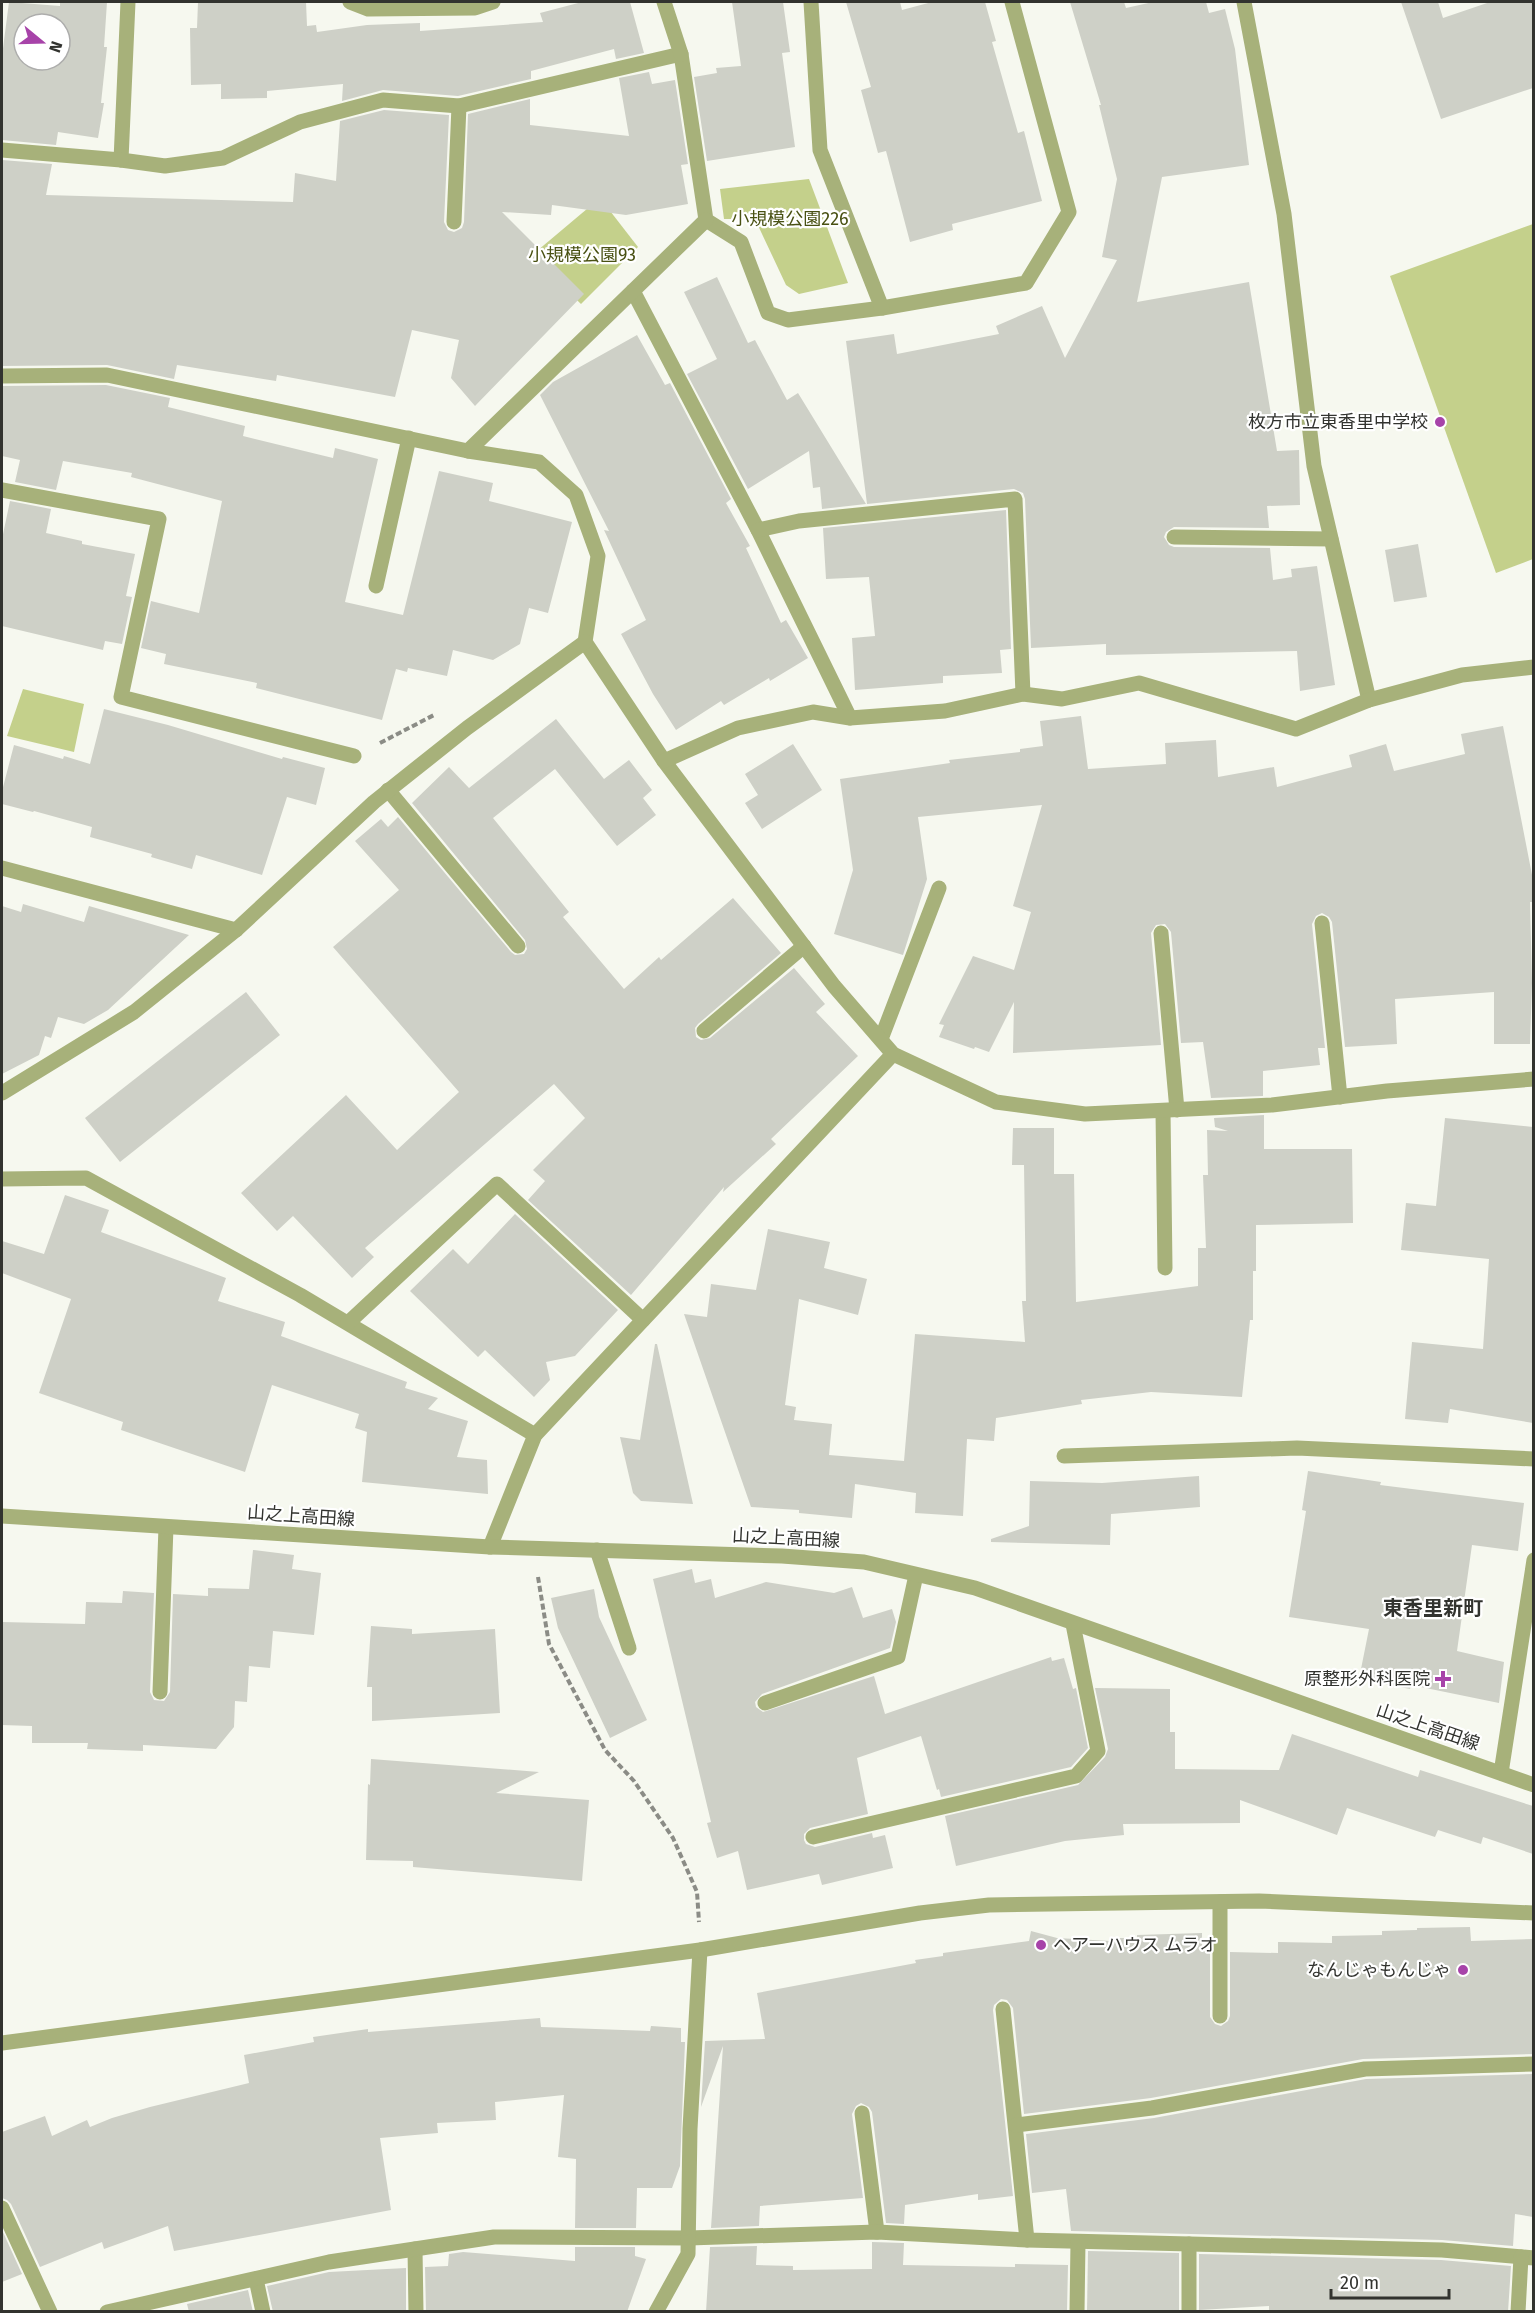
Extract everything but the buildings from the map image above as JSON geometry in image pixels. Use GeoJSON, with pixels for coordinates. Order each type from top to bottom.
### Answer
{"type":"FeatureCollection","features":[{"type":"Feature","properties":{"kind":"street"},"geometry":{"type":"LineString","coordinates":[[121,160],[128,2]]}},
{"type":"Feature","properties":{"kind":"street"},"geometry":{"type":"LineString","coordinates":[[350,2],[368,9],[475,8],[493,2]]}},
{"type":"Feature","properties":{"kind":"street"},"geometry":{"type":"LineString","coordinates":[[664,2],[681,54],[706,220],[741,242],[768,314],[788,320],[882,308],[1026,284],[1069,212],[1012,2]]}},
{"type":"Feature","properties":{"kind":"street"},"geometry":{"type":"LineString","coordinates":[[811,2],[820,150],[882,308]]}},
{"type":"Feature","properties":{"kind":"street"},"geometry":{"type":"LineString","coordinates":[[1244,2],[1284,214],[1314,466],[1369,700]]}},
{"type":"Feature","properties":{"kind":"street"},"geometry":{"type":"LineString","coordinates":[[2,150],[165,166],[223,158],[300,122],[383,100],[459,106],[681,54]]}},
{"type":"Feature","properties":{"kind":"street"},"geometry":{"type":"LineString","coordinates":[[454,222],[459,106]]}},
{"type":"Feature","properties":{"kind":"street"},"geometry":{"type":"LineString","coordinates":[[468,450],[706,220]]}},
{"type":"Feature","properties":{"kind":"street"},"geometry":{"type":"LineString","coordinates":[[633,291],[759,530],[850,718]]}},
{"type":"Feature","properties":{"kind":"street"},"geometry":{"type":"LineString","coordinates":[[2,376],[107,375],[468,450],[539,462],[576,495],[597,556],[585,642],[664,761],[834,986],[894,1054],[996,1102],[1085,1114],[1272,1105],[1533,1079]]}},
{"type":"Feature","properties":{"kind":"street"},"geometry":{"type":"LineString","coordinates":[[376,586],[409,438]]}},
{"type":"Feature","properties":{"kind":"street"},"geometry":{"type":"LineString","coordinates":[[2,490],[159,519],[121,697],[354,756]]}},
{"type":"Feature","properties":{"kind":"street"},"geometry":{"type":"LineString","coordinates":[[759,530],[799,520],[1015,499],[1023,694]]}},
{"type":"Feature","properties":{"kind":"street"},"geometry":{"type":"LineString","coordinates":[[1174,537],[1331,539]]}},
{"type":"Feature","properties":{"kind":"street"},"geometry":{"type":"LineString","coordinates":[[2,1093],[134,1012],[236,930],[388,790],[467,728],[585,642]]}},
{"type":"Feature","properties":{"kind":"street"},"geometry":{"type":"LineString","coordinates":[[664,761],[738,728],[813,712],[850,718],[945,711],[1023,694],[1062,699],[1140,683],[1296,729],[1369,700],[1462,675],[1533,667]]}},
{"type":"Feature","properties":{"kind":"street"},"geometry":{"type":"LineString","coordinates":[[388,790],[518,946]]}},
{"type":"Feature","properties":{"kind":"street"},"geometry":{"type":"LineString","coordinates":[[2,868],[236,930]]}},
{"type":"Feature","properties":{"kind":"street"},"geometry":{"type":"LineString","coordinates":[[881,1040],[939,888]]}},
{"type":"Feature","properties":{"kind":"street"},"geometry":{"type":"LineString","coordinates":[[1322,923],[1340,1097]]}},
{"type":"Feature","properties":{"kind":"street"},"geometry":{"type":"LineString","coordinates":[[1161,933],[1170,1110],[1165,1268]]}},
{"type":"Feature","properties":{"kind":"street"},"geometry":{"type":"LineString","coordinates":[[704,1031],[804,946]]}},
{"type":"Feature","properties":{"kind":"street"},"geometry":{"type":"LineString","coordinates":[[490,1547],[535,1435],[894,1054]]}},
{"type":"Feature","properties":{"kind":"street"},"geometry":{"type":"LineString","coordinates":[[2,1179],[86,1178],[300,1295],[535,1435]]}},
{"type":"Feature","properties":{"kind":"street"},"geometry":{"type":"LineString","coordinates":[[348,1323],[497,1184],[643,1320]]}},
{"type":"Feature","properties":{"kind":"street"},"geometry":{"type":"LineString","coordinates":[[1064,1456],[1297,1448],[1533,1459]]}},
{"type":"Feature","properties":{"kind":"street","name":"山之上高田線"},"geometry":{"type":"LineString","coordinates":[[2,1516],[490,1547],[782,1556],[864,1563],[975,1588],[1533,1785]]}},
{"type":"Feature","properties":{"kind":"street"},"geometry":{"type":"LineString","coordinates":[[160,1692],[166,1527]]}},
{"type":"Feature","properties":{"kind":"street"},"geometry":{"type":"LineString","coordinates":[[597,1550],[629,1648]]}},
{"type":"Feature","properties":{"kind":"street"},"geometry":{"type":"LineString","coordinates":[[1501,1773],[1533,1560]]}},
{"type":"Feature","properties":{"kind":"street"},"geometry":{"type":"LineString","coordinates":[[765,1703],[898,1657],[916,1575]]}},
{"type":"Feature","properties":{"kind":"street"},"geometry":{"type":"LineString","coordinates":[[813,1837],[1076,1776],[1098,1751],[1073,1624]]}},
{"type":"Feature","properties":{"kind":"street"},"geometry":{"type":"LineString","coordinates":[[2,2043],[700,1950],[920,1913],[989,1905],[1259,1901],[1533,1913]]}},
{"type":"Feature","properties":{"kind":"street"},"geometry":{"type":"LineString","coordinates":[[1220,1902],[1220,2016]]}},
{"type":"Feature","properties":{"kind":"street"},"geometry":{"type":"LineString","coordinates":[[656,2312],[688,2254],[690,2129],[700,1950]]}},
{"type":"Feature","properties":{"kind":"street"},"geometry":{"type":"LineString","coordinates":[[1003,2009],[1027,2240]]}},
{"type":"Feature","properties":{"kind":"street"},"geometry":{"type":"LineString","coordinates":[[1016,2126],[1152,2108],[1365,2069],[1533,2064]]}},
{"type":"Feature","properties":{"kind":"street"},"geometry":{"type":"LineString","coordinates":[[862,2113],[878,2232]]}},
{"type":"Feature","properties":{"kind":"street"},"geometry":{"type":"LineString","coordinates":[[2,2208],[50,2312]]}},
{"type":"Feature","properties":{"kind":"street"},"geometry":{"type":"LineString","coordinates":[[107,2312],[329,2262],[494,2237],[689,2238],[878,2232],[1078,2242],[1442,2250],[1527,2258],[1518,2312]]}},
{"type":"Feature","properties":{"kind":"street"},"geometry":{"type":"LineString","coordinates":[[1077,2312],[1078,2242]]}},
{"type":"Feature","properties":{"kind":"street"},"geometry":{"type":"LineString","coordinates":[[1189,2244],[1189,2312]]}},
{"type":"Feature","properties":{"kind":"street"},"geometry":{"type":"LineString","coordinates":[[415,2249],[416,2312]]}},
{"type":"Feature","properties":{"kind":"street"},"geometry":{"type":"LineString","coordinates":[[256,2279],[263,2312]]}},
{"type":"Feature","properties":{"kind":"path"},"geometry":{"type":"LineString","coordinates":[[354,756],[438,713],[467,728]]}},
{"type":"Feature","properties":{"kind":"path"},"geometry":{"type":"LineString","coordinates":[[539,1548],[538,1585],[549,1644],[606,1750],[634,1781],[673,1838],[697,1892],[700,1950]]}},
{"type":"Feature","properties":{"kind":"green space","name":"小規模公園226"},"geometry":{"type":"Polygon","coordinates":[[[809,179],[848,283],[799,294],[786,285],[755,219],[724,219],[720,189],[809,179]]]}},
{"type":"Feature","properties":{"kind":"green space","name":"小規模公園93"},"geometry":{"type":"Polygon","coordinates":[[[600,198],[638,247],[581,304],[531,256],[600,198]]]}},
{"type":"Feature","properties":{"kind":"green space"},"geometry":{"type":"Polygon","coordinates":[[[1533,224],[1533,559],[1496,573],[1390,276],[1533,224]]]}},
{"type":"Feature","properties":{"kind":"green space"},"geometry":{"type":"Polygon","coordinates":[[[23,689],[84,704],[74,752],[7,736],[23,689]]]}},
{"type":"Feature","properties":{"kind":"place","name":"枚方市立東香里中学校"},"geometry":{"type":"Point","coordinates":[1440,422]}},
{"type":"Feature","properties":{"kind":"place","name":"原整形外科医院"},"geometry":{"type":"Point","coordinates":[1443,1679]}},
{"type":"Feature","properties":{"kind":"place","name":"ヘアーハウス ムラオ"},"geometry":{"type":"Point","coordinates":[1041,1945]}},
{"type":"Feature","properties":{"kind":"place","name":"なんじゃもんじゃ"},"geometry":{"type":"Point","coordinates":[1463,1970]}},
{"type":"Feature","properties":{"kind":"district","name":"東香里新町"},"geometry":{"type":"Point","coordinates":[1433,1608]}}]}
